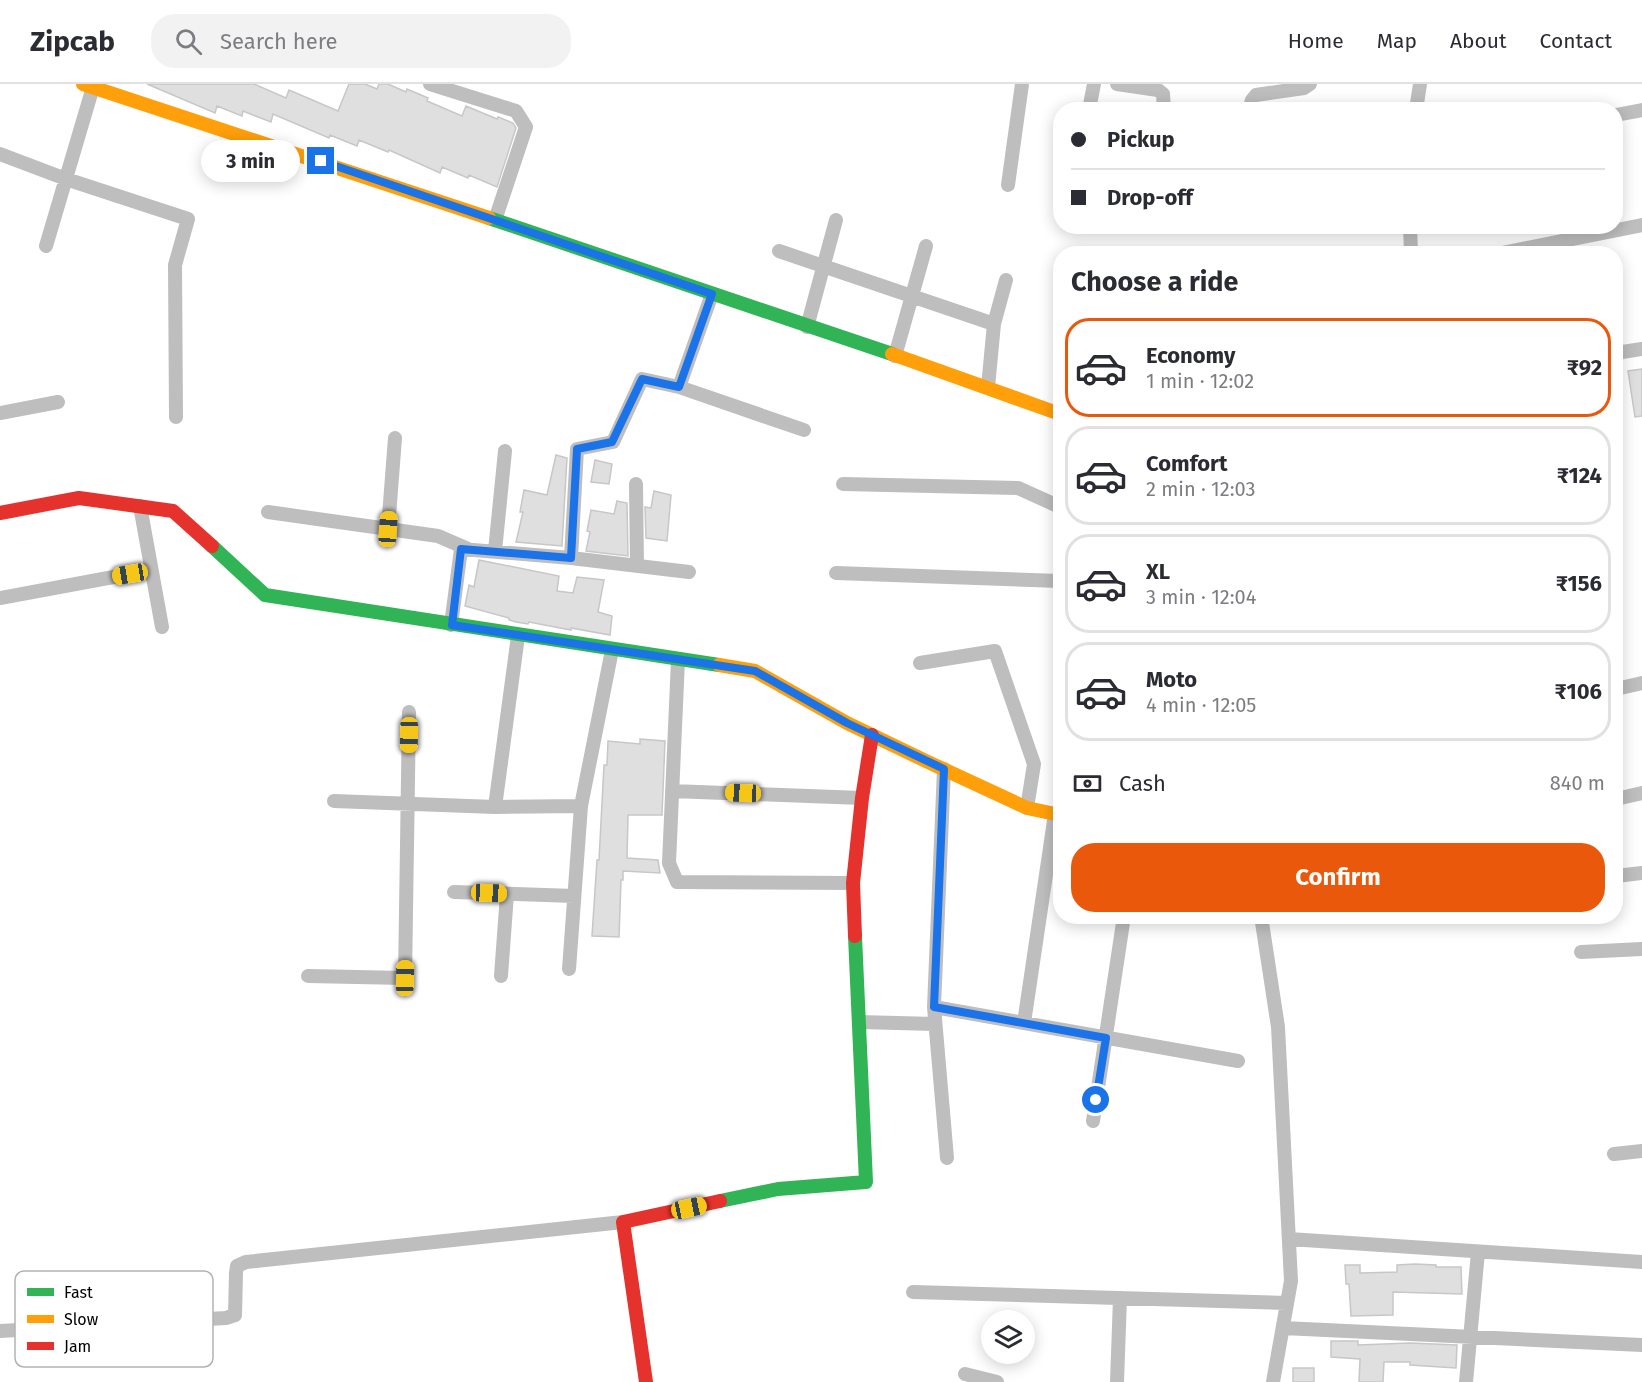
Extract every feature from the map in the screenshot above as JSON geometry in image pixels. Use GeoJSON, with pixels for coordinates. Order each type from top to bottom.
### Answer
{"type":"FeatureCollection","features":[{"type":"Feature","properties":{"kind":"street"},"geometry":{"type":"LineString","coordinates":[[430,84],[516,111],[526,127],[495,220]]}},
{"type":"Feature","properties":{"kind":"street"},"geometry":{"type":"LineString","coordinates":[[1008,185],[1022,84]]}},
{"type":"Feature","properties":{"kind":"street"},"geometry":{"type":"LineString","coordinates":[[1091,102],[1094,84]]}},
{"type":"Feature","properties":{"kind":"street"},"geometry":{"type":"LineString","coordinates":[[1117,84],[1158,90],[1163,94],[1164,102]]}},
{"type":"Feature","properties":{"kind":"street"},"geometry":{"type":"LineString","coordinates":[[1252,102],[1256,95],[1304,88],[1310,84]]}},
{"type":"Feature","properties":{"kind":"street"},"geometry":{"type":"LineString","coordinates":[[1417,102],[1420,84]]}},
{"type":"Feature","properties":{"kind":"street"},"geometry":{"type":"LineString","coordinates":[[46,246],[66,179],[88,86],[495,220],[988,387],[1053,411]]}},
{"type":"Feature","properties":{"kind":"street"},"geometry":{"type":"LineString","coordinates":[[1623,114],[1642,110]]}},
{"type":"Feature","properties":{"kind":"street"},"geometry":{"type":"LineString","coordinates":[[0,154],[66,179],[188,219],[175,265],[176,417]]}},
{"type":"Feature","properties":{"kind":"street"},"geometry":{"type":"LineString","coordinates":[[807,327],[836,220]]}},
{"type":"Feature","properties":{"kind":"street"},"geometry":{"type":"LineString","coordinates":[[1623,229],[1642,225]]}},
{"type":"Feature","properties":{"kind":"street"},"geometry":{"type":"LineString","coordinates":[[1537,246],[1597,234]]}},
{"type":"Feature","properties":{"kind":"street"},"geometry":{"type":"LineString","coordinates":[[895,356],[926,246]]}},
{"type":"Feature","properties":{"kind":"street"},"geometry":{"type":"LineString","coordinates":[[779,251],[994,324]]}},
{"type":"Feature","properties":{"kind":"street"},"geometry":{"type":"LineString","coordinates":[[988,387],[994,324],[1006,280]]}},
{"type":"Feature","properties":{"kind":"street"},"geometry":{"type":"LineString","coordinates":[[679,387],[712,294]]}},
{"type":"Feature","properties":{"kind":"street"},"geometry":{"type":"LineString","coordinates":[[1623,352],[1642,349]]}},
{"type":"Feature","properties":{"kind":"street"},"geometry":{"type":"LineString","coordinates":[[571,558],[577,449],[612,442],[642,379],[679,387],[804,430]]}},
{"type":"Feature","properties":{"kind":"street"},"geometry":{"type":"LineString","coordinates":[[0,413],[58,402]]}},
{"type":"Feature","properties":{"kind":"street"},"geometry":{"type":"LineString","coordinates":[[388,529],[394,438]]}},
{"type":"Feature","properties":{"kind":"street"},"geometry":{"type":"LineString","coordinates":[[495,551],[505,451]]}},
{"type":"Feature","properties":{"kind":"street"},"geometry":{"type":"LineString","coordinates":[[636,484],[637,566]]}},
{"type":"Feature","properties":{"kind":"street"},"geometry":{"type":"LineString","coordinates":[[843,484],[1017,488],[1053,504]]}},
{"type":"Feature","properties":{"kind":"street"},"geometry":{"type":"LineString","coordinates":[[0,513],[78,498],[173,511],[265,595],[755,671],[872,735],[1027,808],[1053,813]]}},
{"type":"Feature","properties":{"kind":"street"},"geometry":{"type":"LineString","coordinates":[[140,507],[162,627]]}},
{"type":"Feature","properties":{"kind":"street"},"geometry":{"type":"LineString","coordinates":[[268,512],[438,536],[468,549]]}},
{"type":"Feature","properties":{"kind":"street"},"geometry":{"type":"LineString","coordinates":[[452,625],[461,549],[571,558],[689,572]]}},
{"type":"Feature","properties":{"kind":"street"},"geometry":{"type":"LineString","coordinates":[[0,598],[151,570]]}},
{"type":"Feature","properties":{"kind":"street"},"geometry":{"type":"LineString","coordinates":[[836,573],[1053,581]]}},
{"type":"Feature","properties":{"kind":"street"},"geometry":{"type":"LineString","coordinates":[[495,807],[518,636]]}},
{"type":"Feature","properties":{"kind":"street"},"geometry":{"type":"LineString","coordinates":[[568,969],[581,807],[612,650]]}},
{"type":"Feature","properties":{"kind":"street"},"geometry":{"type":"LineString","coordinates":[[920,663],[996,651],[1034,764],[1027,808]]}},
{"type":"Feature","properties":{"kind":"street"},"geometry":{"type":"LineString","coordinates":[[678,660],[669,863],[677,882],[853,883]]}},
{"type":"Feature","properties":{"kind":"street"},"geometry":{"type":"LineString","coordinates":[[1623,687],[1642,683]]}},
{"type":"Feature","properties":{"kind":"street"},"geometry":{"type":"LineString","coordinates":[[308,976],[405,978],[409,712]]}},
{"type":"Feature","properties":{"kind":"street"},"geometry":{"type":"LineString","coordinates":[[213,1319],[235,1315],[237,1266],[246,1262],[623,1222],[778,1189],[866,1182],[853,883],[862,798],[872,735]]}},
{"type":"Feature","properties":{"kind":"street"},"geometry":{"type":"LineString","coordinates":[[944,769],[934,1007],[947,1158]]}},
{"type":"Feature","properties":{"kind":"street"},"geometry":{"type":"LineString","coordinates":[[672,790],[862,798]]}},
{"type":"Feature","properties":{"kind":"street"},"geometry":{"type":"LineString","coordinates":[[1623,798],[1642,794]]}},
{"type":"Feature","properties":{"kind":"street"},"geometry":{"type":"LineString","coordinates":[[334,801],[495,807],[581,807]]}},
{"type":"Feature","properties":{"kind":"street"},"geometry":{"type":"LineString","coordinates":[[1024,1023],[1053,845]]}},
{"type":"Feature","properties":{"kind":"street"},"geometry":{"type":"LineString","coordinates":[[1623,875],[1642,873]]}},
{"type":"Feature","properties":{"kind":"street"},"geometry":{"type":"LineString","coordinates":[[454,892],[574,896]]}},
{"type":"Feature","properties":{"kind":"street"},"geometry":{"type":"LineString","coordinates":[[501,976],[507,894]]}},
{"type":"Feature","properties":{"kind":"street"},"geometry":{"type":"LineString","coordinates":[[1093,1121],[1123,924]]}},
{"type":"Feature","properties":{"kind":"street"},"geometry":{"type":"LineString","coordinates":[[1262,924],[1278,1027],[1291,1281],[1272,1382]]}},
{"type":"Feature","properties":{"kind":"street"},"geometry":{"type":"LineString","coordinates":[[1581,952],[1642,949]]}},
{"type":"Feature","properties":{"kind":"street"},"geometry":{"type":"LineString","coordinates":[[934,1007],[1238,1061]]}},
{"type":"Feature","properties":{"kind":"street"},"geometry":{"type":"LineString","coordinates":[[859,1022],[935,1024]]}},
{"type":"Feature","properties":{"kind":"street"},"geometry":{"type":"LineString","coordinates":[[1614,1154],[1642,1151]]}},
{"type":"Feature","properties":{"kind":"street"},"geometry":{"type":"LineString","coordinates":[[623,1222],[646,1382]]}},
{"type":"Feature","properties":{"kind":"street"},"geometry":{"type":"LineString","coordinates":[[1289,1239],[1642,1262]]}},
{"type":"Feature","properties":{"kind":"street"},"geometry":{"type":"LineString","coordinates":[[1466,1382],[1478,1252]]}},
{"type":"Feature","properties":{"kind":"street"},"geometry":{"type":"LineString","coordinates":[[913,1292],[1287,1303]]}},
{"type":"Feature","properties":{"kind":"street"},"geometry":{"type":"LineString","coordinates":[[1117,1382],[1120,1298]]}},
{"type":"Feature","properties":{"kind":"street"},"geometry":{"type":"LineString","coordinates":[[1283,1328],[1642,1345]]}},
{"type":"Feature","properties":{"kind":"street"},"geometry":{"type":"LineString","coordinates":[[0,1331],[15,1330]]}},
{"type":"Feature","properties":{"kind":"street"},"geometry":{"type":"LineString","coordinates":[[965,1374],[997,1382]]}},
{"type":"Feature","properties":{"kind":"building"},"geometry":{"type":"Polygon","coordinates":[[[147,84],[254,84],[286,98],[289,90],[338,111],[349,84],[365,84],[377,89],[379,84],[388,84],[428,98],[427,101],[462,116],[466,106],[513,123],[516,128],[497,187],[442,167],[440,173],[389,150],[388,152],[359,140],[357,146],[330,135],[329,138],[273,114],[271,122],[243,111],[242,116],[217,106],[215,113],[147,84]]]}},
{"type":"Feature","properties":{"kind":"building"},"geometry":{"type":"Polygon","coordinates":[[[1642,369],[1642,416],[1635,417],[1628,371],[1642,369]]]}},
{"type":"Feature","properties":{"kind":"building"},"geometry":{"type":"Polygon","coordinates":[[[556,455],[567,458],[562,546],[516,542],[523,512],[520,512],[524,490],[547,495],[556,455]]]}},
{"type":"Feature","properties":{"kind":"building"},"geometry":{"type":"Polygon","coordinates":[[[595,460],[612,464],[609,484],[591,482],[595,460]]]}},
{"type":"Feature","properties":{"kind":"building"},"geometry":{"type":"Polygon","coordinates":[[[654,491],[671,495],[667,541],[646,538],[645,507],[651,508],[654,491]]]}},
{"type":"Feature","properties":{"kind":"building"},"geometry":{"type":"Polygon","coordinates":[[[617,501],[627,503],[628,556],[586,551],[591,510],[614,514],[617,501]]]}},
{"type":"Feature","properties":{"kind":"building"},"geometry":{"type":"Polygon","coordinates":[[[479,560],[559,576],[557,591],[573,593],[577,577],[604,580],[598,612],[612,616],[610,635],[516,622],[465,606],[469,585],[474,587],[479,560]]]}},
{"type":"Feature","properties":{"kind":"building"},"geometry":{"type":"Polygon","coordinates":[[[640,739],[665,741],[662,815],[628,815],[627,858],[658,860],[660,873],[623,871],[619,937],[592,936],[604,765],[607,765],[608,741],[640,744],[640,739]]]}},
{"type":"Feature","properties":{"kind":"building"},"geometry":{"type":"Polygon","coordinates":[[[1345,1265],[1360,1265],[1360,1273],[1397,1272],[1397,1265],[1461,1267],[1462,1294],[1393,1292],[1393,1315],[1351,1316],[1345,1265]]]}},
{"type":"Feature","properties":{"kind":"building"},"geometry":{"type":"Polygon","coordinates":[[[1331,1341],[1358,1341],[1358,1345],[1410,1343],[1457,1345],[1456,1368],[1410,1365],[1410,1362],[1384,1362],[1383,1382],[1359,1382],[1360,1359],[1331,1357],[1331,1341]]]}},
{"type":"Feature","properties":{"kind":"building"},"geometry":{"type":"Polygon","coordinates":[[[1293,1368],[1314,1368],[1314,1382],[1293,1382],[1293,1368]]]}},
{"type":"Feature","properties":{"kind":"traffic: fast"},"geometry":{"type":"LineString","coordinates":[[489,218],[892,354]]}},
{"type":"Feature","properties":{"kind":"traffic: fast"},"geometry":{"type":"LineString","coordinates":[[212,546],[265,595],[719,665]]}},
{"type":"Feature","properties":{"kind":"traffic: fast"},"geometry":{"type":"LineString","coordinates":[[720,1201],[778,1189],[866,1182],[855,936]]}},
{"type":"Feature","properties":{"kind":"traffic: slow"},"geometry":{"type":"LineString","coordinates":[[83,84],[489,218]]}},
{"type":"Feature","properties":{"kind":"traffic: slow"},"geometry":{"type":"LineString","coordinates":[[892,354],[1053,412]]}},
{"type":"Feature","properties":{"kind":"traffic: slow"},"geometry":{"type":"LineString","coordinates":[[719,665],[755,671],[847,723],[928,762],[1027,808],[1053,814]]}},
{"type":"Feature","properties":{"kind":"traffic: jam"},"geometry":{"type":"LineString","coordinates":[[0,513],[79,498],[173,511],[212,546]]}},
{"type":"Feature","properties":{"kind":"traffic: jam"},"geometry":{"type":"LineString","coordinates":[[855,936],[853,883],[862,798],[872,735]]}},
{"type":"Feature","properties":{"kind":"traffic: jam"},"geometry":{"type":"LineString","coordinates":[[646,1382],[623,1222],[720,1201]]}},
{"type":"Feature","properties":{"kind":"route"},"geometry":{"type":"LineString","coordinates":[[321,161],[712,294],[679,387],[642,379],[612,442],[577,449],[571,558],[461,549],[452,625],[755,671],[847,723],[944,769],[934,1007],[1106,1038],[1096,1100]]}}]}
